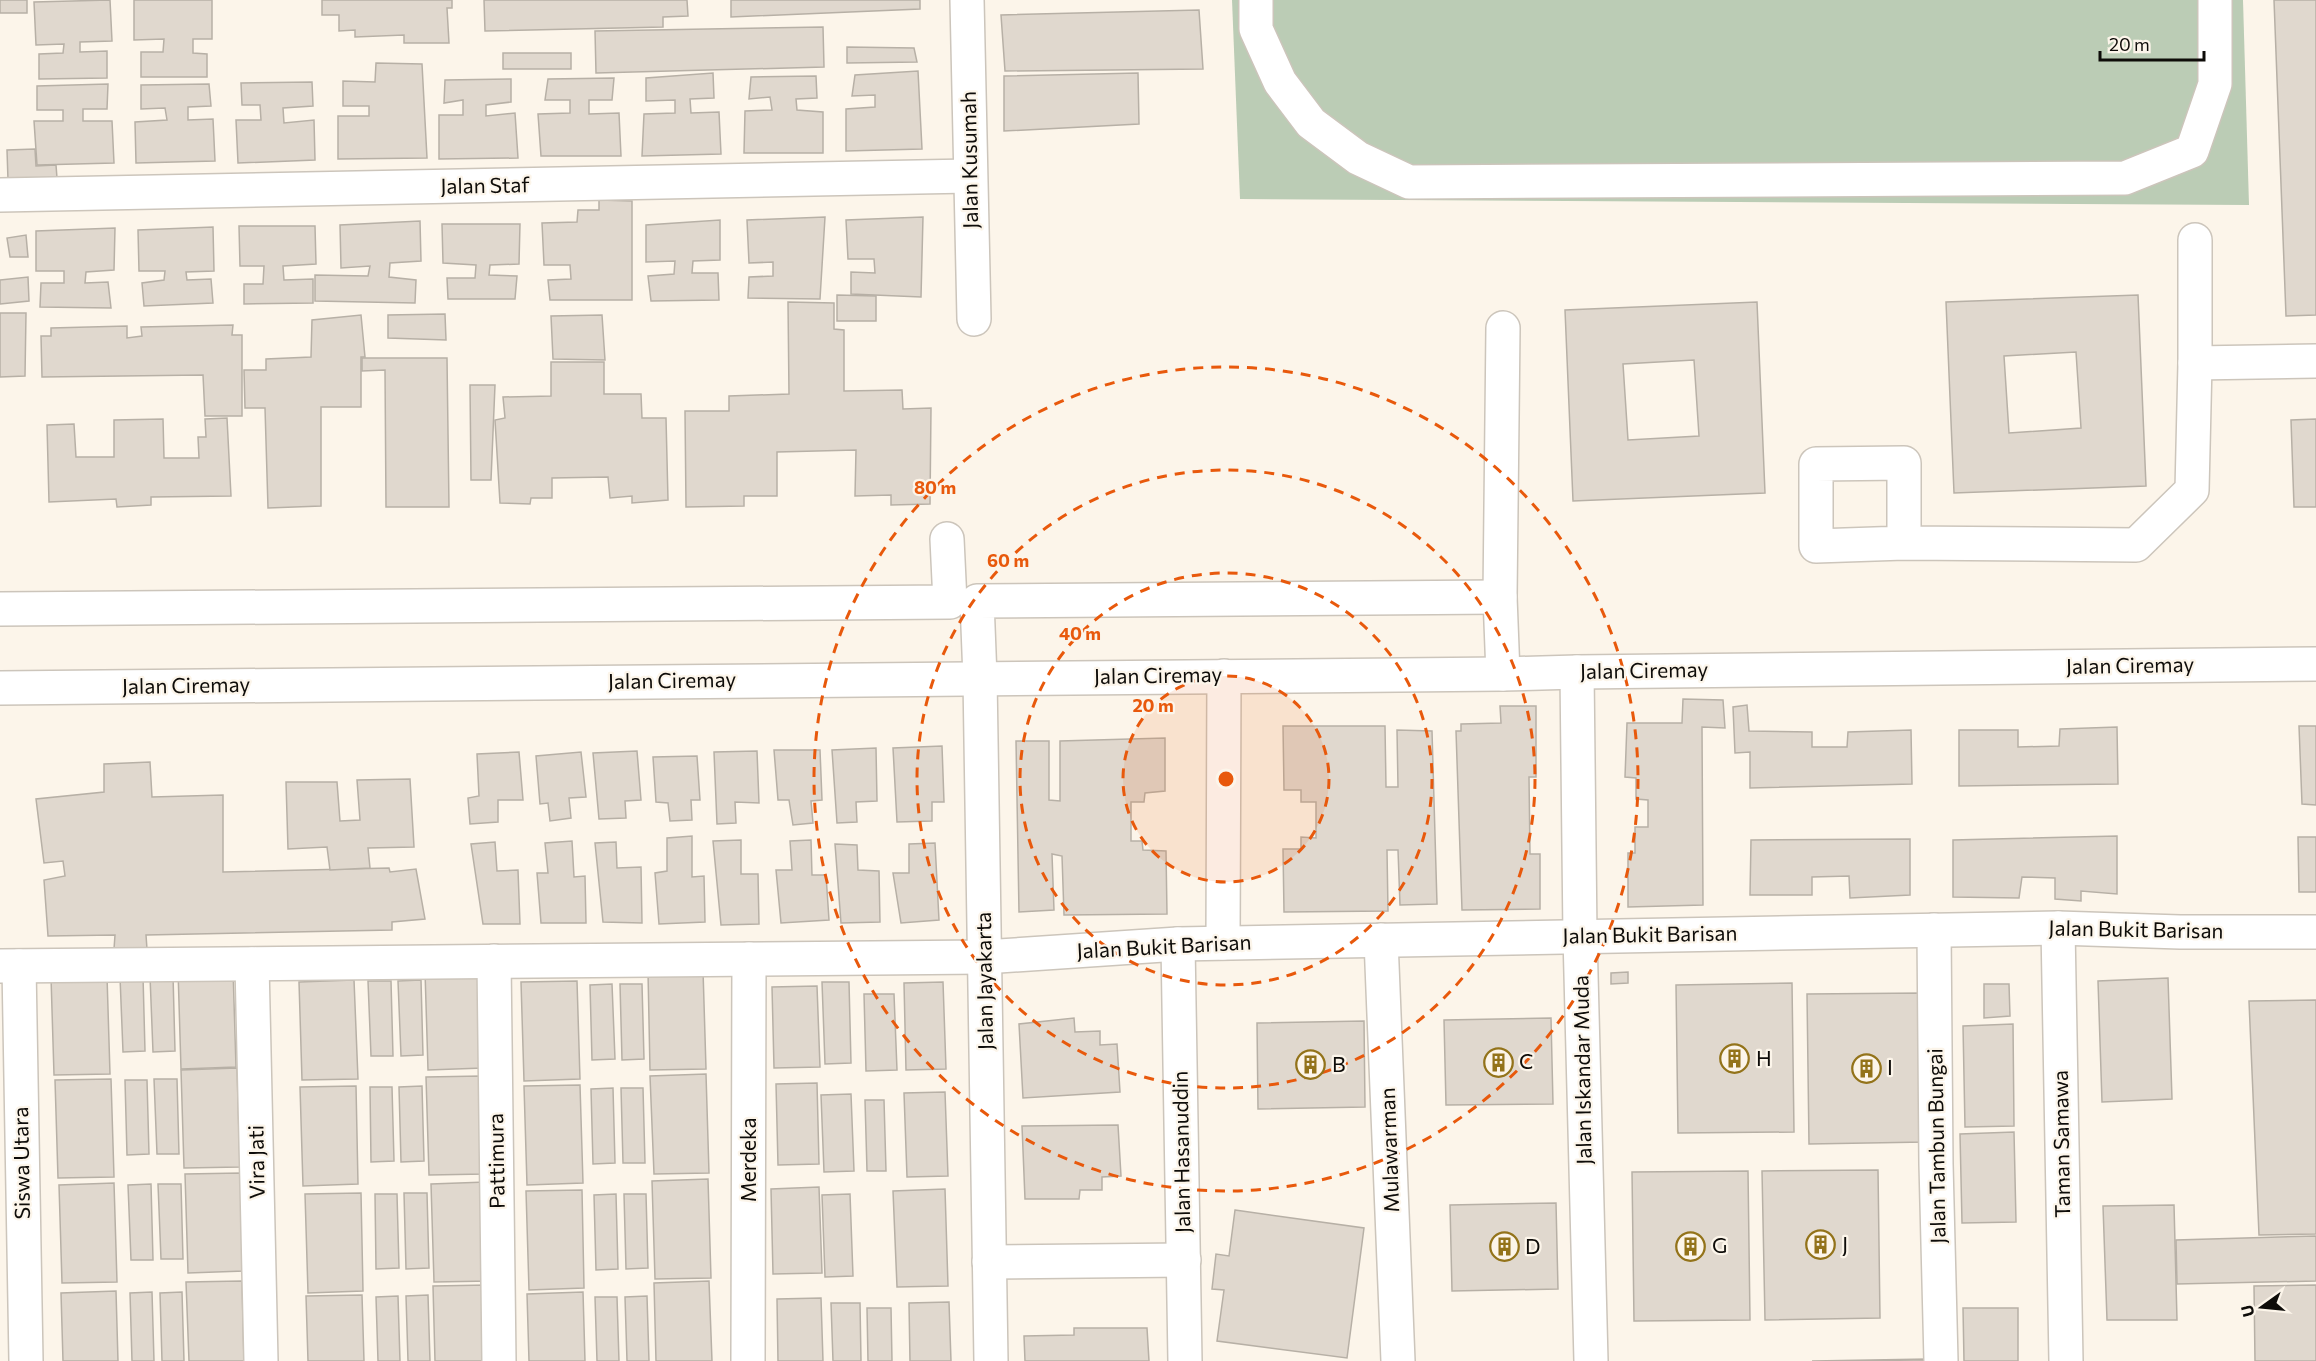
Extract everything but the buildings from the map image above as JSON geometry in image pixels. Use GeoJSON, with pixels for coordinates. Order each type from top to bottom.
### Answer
{"type":"FeatureCollection","features":[{"type":"Feature","properties":{"kind":"street","name":"Jalan Kusumah"},"geometry":{"type":"LineString","coordinates":[[967,0],[974,319]]}},
{"type":"Feature","properties":{"kind":"street"},"geometry":{"type":"LineString","coordinates":[[1256,0],[1256,29],[1280,82],[1311,123],[1358,159],[1409,182],[1421,182],[2125,178],[2192,151],[2215,84],[2215,0]]}},
{"type":"Feature","properties":{"kind":"street","name":"Jalan Staf"},"geometry":{"type":"LineString","coordinates":[[0,195],[970,176]]}},
{"type":"Feature","properties":{"kind":"street"},"geometry":{"type":"LineString","coordinates":[[1904,543],[2136,545],[2192,490],[2195,240]]}},
{"type":"Feature","properties":{"kind":"street"},"geometry":{"type":"LineString","coordinates":[[1503,328],[1500,597],[1503,674]]}},
{"type":"Feature","properties":{"kind":"street"},"geometry":{"type":"LineString","coordinates":[[2195,363],[2316,361]]}},
{"type":"Feature","properties":{"kind":"street"},"geometry":{"type":"LineString","coordinates":[[0,609],[950,602],[946,539]]}},
{"type":"Feature","properties":{"kind":"street","name":"Jalan Jayakarta"},"geometry":{"type":"LineString","coordinates":[[991,1361],[977,602],[1500,597]]}},
{"type":"Feature","properties":{"kind":"street","name":"Jalan Ciremay"},"geometry":{"type":"LineString","coordinates":[[0,688],[2316,664]]}},
{"type":"Feature","properties":{"kind":"street","name":"Jalan Iskandar Muda"},"geometry":{"type":"LineString","coordinates":[[1577,672],[1580,936],[1591,1361]]}},
{"type":"Feature","properties":{"kind":"street"},"geometry":{"type":"LineString","coordinates":[[1223,943],[1224,676]]}},
{"type":"Feature","properties":{"kind":"street","name":"Jalan Bukit Barisan"},"geometry":{"type":"LineString","coordinates":[[10,966],[984,957],[1178,944],[2058,928],[2180,932],[2316,932]]}},
{"type":"Feature","properties":{"kind":"street","name":"Taman Samawa"},"geometry":{"type":"LineString","coordinates":[[2058,928],[2066,1361]]}},
{"type":"Feature","properties":{"kind":"street","name":"Jalan Tambun Bungai"},"geometry":{"type":"LineString","coordinates":[[1934,930],[1936,1164],[1941,1361]]}},
{"type":"Feature","properties":{"kind":"street","name":"Mulawarman"},"geometry":{"type":"LineString","coordinates":[[1381,940],[1398,1361]]}},
{"type":"Feature","properties":{"kind":"street","name":"Jalan Hasanuddin"},"geometry":{"type":"LineString","coordinates":[[1178,944],[1185,1361]]}},
{"type":"Feature","properties":{"kind":"street","name":"Merdeka"},"geometry":{"type":"LineString","coordinates":[[748,1361],[749,959]]}},
{"type":"Feature","properties":{"kind":"street","name":"Pattimura"},"geometry":{"type":"LineString","coordinates":[[494,961],[499,1361]]}},
{"type":"Feature","properties":{"kind":"street","name":"Vira Jati"},"geometry":{"type":"LineString","coordinates":[[252,964],[261,1361]]}},
{"type":"Feature","properties":{"kind":"street","name":"Siswa Utara"},"geometry":{"type":"LineString","coordinates":[[10,966],[26,1361]]}},
{"type":"Feature","properties":{"kind":"street"},"geometry":{"type":"LineString","coordinates":[[989,1262],[1184,1260]]}},
{"type":"Feature","properties":{"kind":"green space"},"geometry":{"type":"Polygon","coordinates":[[[1232,0],[2243,0],[2249,205],[1240,199],[1232,0]]]}},
{"type":"Feature","properties":{"kind":"place","name":"H"},"geometry":{"type":"Point","coordinates":[1735,1059]}},
{"type":"Feature","properties":{"kind":"place","name":"C"},"geometry":{"type":"Point","coordinates":[1498,1062]}},
{"type":"Feature","properties":{"kind":"place","name":"B"},"geometry":{"type":"Point","coordinates":[1311,1065]}},
{"type":"Feature","properties":{"kind":"place","name":"I"},"geometry":{"type":"Point","coordinates":[1866,1068]}},
{"type":"Feature","properties":{"kind":"place","name":"J"},"geometry":{"type":"Point","coordinates":[1821,1245]}},
{"type":"Feature","properties":{"kind":"place","name":"G"},"geometry":{"type":"Point","coordinates":[1691,1246]}},
{"type":"Feature","properties":{"kind":"place","name":"D"},"geometry":{"type":"Point","coordinates":[1504,1247]}}]}
